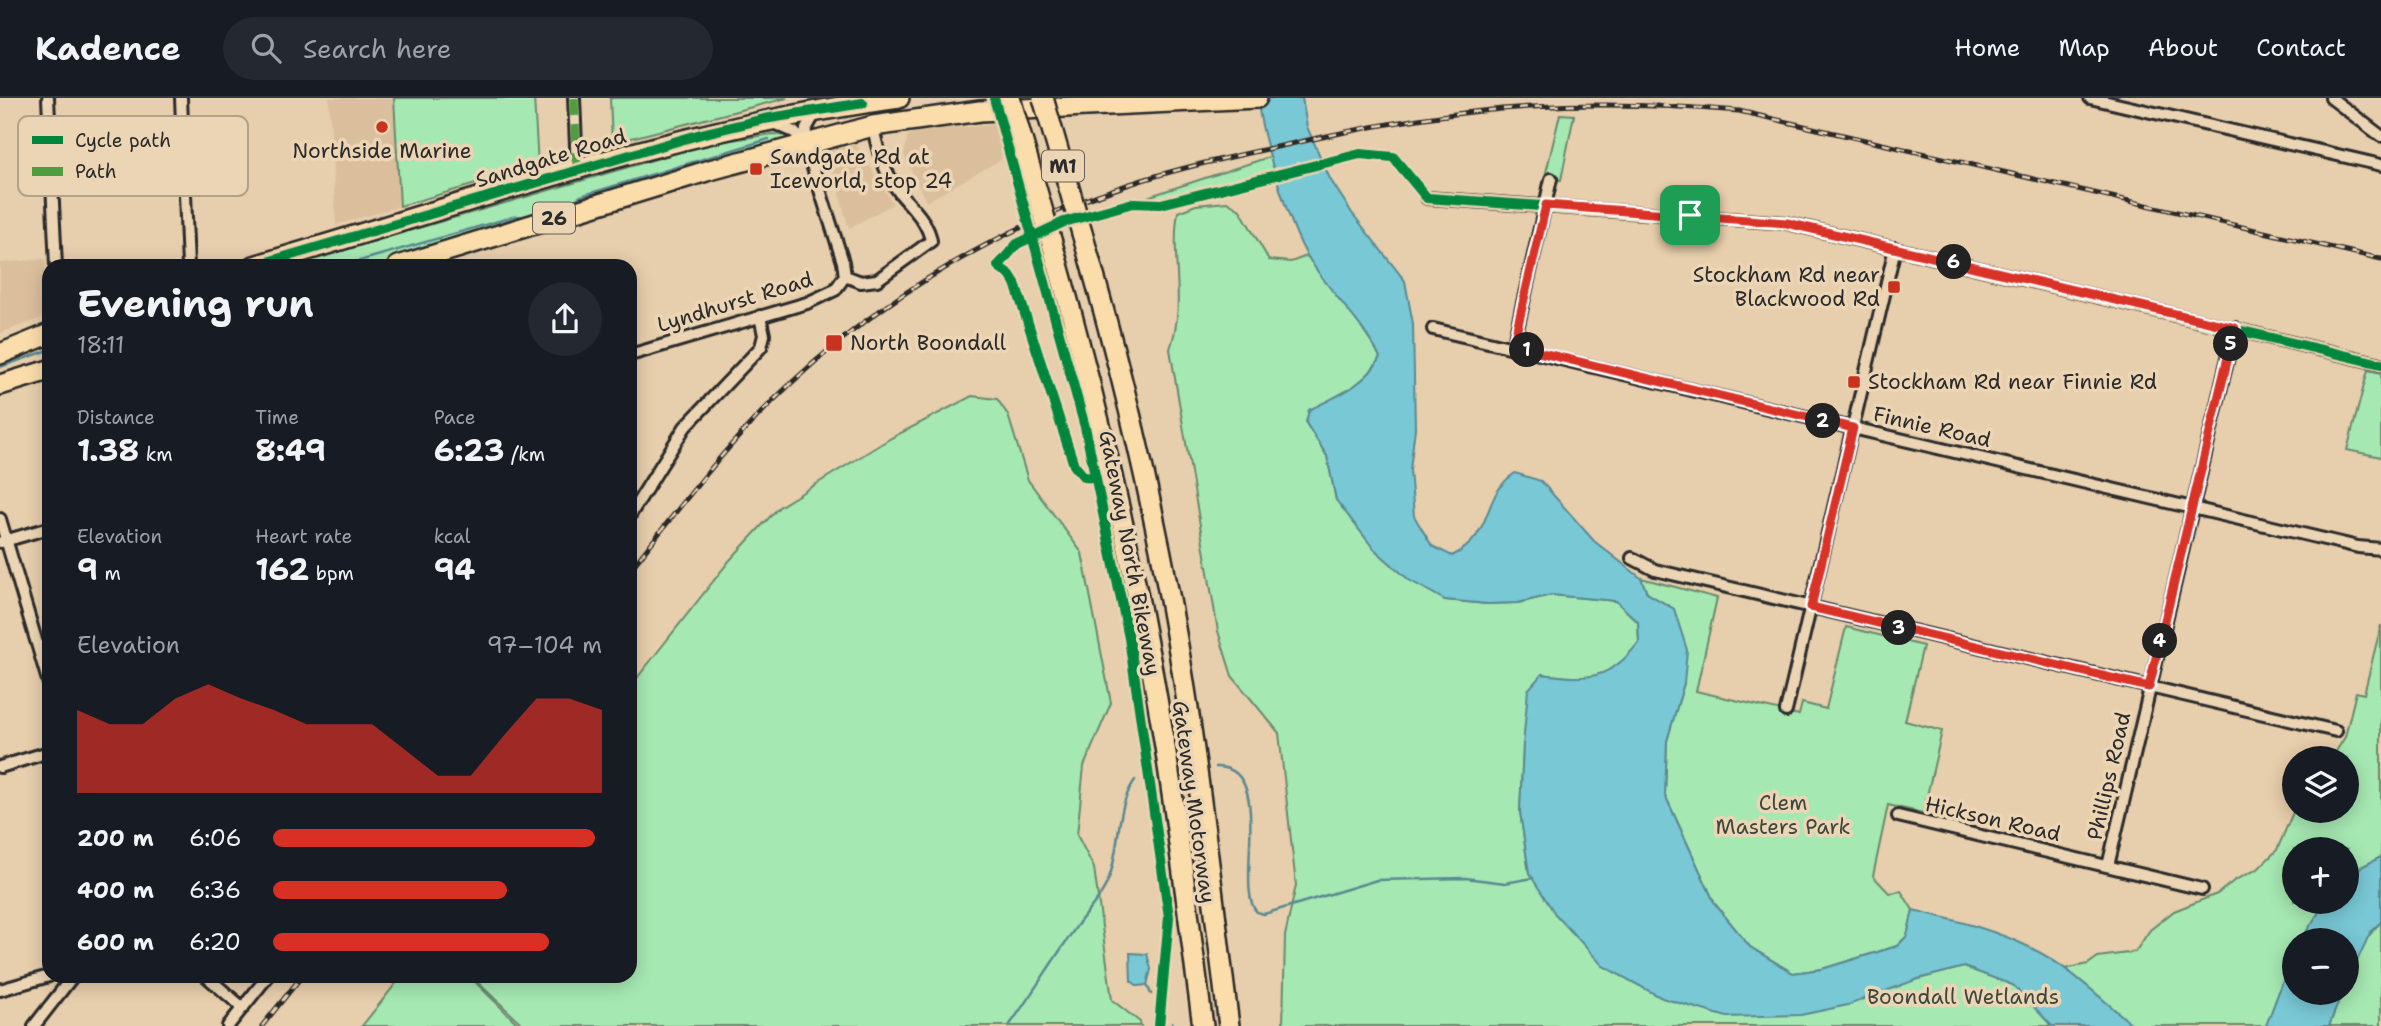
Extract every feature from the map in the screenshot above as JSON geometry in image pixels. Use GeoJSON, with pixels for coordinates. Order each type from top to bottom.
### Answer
{"type":"FeatureCollection","features":[{"type":"Feature","properties":{"kind":"highway","name":"Sandgate Road"},"geometry":{"type":"LineString","coordinates":[[278,259],[577,170],[764,119],[899,98]]}},
{"type":"Feature","properties":{"kind":"highway","name":"Gateway Motorway"},"geometry":{"type":"LineString","coordinates":[[1010,98],[1100,416],[1139,601],[1161,724],[1203,1026]]}},
{"type":"Feature","properties":{"kind":"highway","name":"Gateway Motorway"},"geometry":{"type":"LineString","coordinates":[[1043,98],[1136,438],[1170,602],[1192,729],[1229,1026]]}},
{"type":"Feature","properties":{"kind":"highway","name":"26"},"geometry":{"type":"LineString","coordinates":[[421,259],[805,143],[873,126],[980,111],[1256,98]]}},
{"type":"Feature","properties":{"kind":"highway"},"geometry":{"type":"LineString","coordinates":[[0,354],[42,337]]}},
{"type":"Feature","properties":{"kind":"highway"},"geometry":{"type":"LineString","coordinates":[[0,385],[42,372]]}},
{"type":"Feature","properties":{"kind":"street"},"geometry":{"type":"LineString","coordinates":[[48,98],[49,116]]}},
{"type":"Feature","properties":{"kind":"street"},"geometry":{"type":"LineString","coordinates":[[181,98],[182,116]]}},
{"type":"Feature","properties":{"kind":"street"},"geometry":{"type":"LineString","coordinates":[[574,98],[577,170]]}},
{"type":"Feature","properties":{"kind":"street"},"geometry":{"type":"LineString","coordinates":[[2090,98],[2381,165]]}},
{"type":"Feature","properties":{"kind":"street"},"geometry":{"type":"LineString","coordinates":[[2331,98],[2381,135]]}},
{"type":"Feature","properties":{"kind":"street"},"geometry":{"type":"LineString","coordinates":[[818,110],[806,129],[805,143],[844,262],[845,276],[861,282],[877,280],[931,243],[931,237],[920,215],[900,193],[883,164],[873,126]]}},
{"type":"Feature","properties":{"kind":"street"},"geometry":{"type":"LineString","coordinates":[[764,119],[794,132],[805,143]]}},
{"type":"Feature","properties":{"kind":"street"},"geometry":{"type":"LineString","coordinates":[[1513,346],[1552,178]]}},
{"type":"Feature","properties":{"kind":"street"},"geometry":{"type":"LineString","coordinates":[[53,196],[56,259]]}},
{"type":"Feature","properties":{"kind":"street"},"geometry":{"type":"LineString","coordinates":[[185,196],[188,259]]}},
{"type":"Feature","properties":{"kind":"street"},"geometry":{"type":"LineString","coordinates":[[1427,198],[1787,223],[2381,364]]}},
{"type":"Feature","properties":{"kind":"street"},"geometry":{"type":"LineString","coordinates":[[1786,711],[1895,248]]}},
{"type":"Feature","properties":{"kind":"street","name":"Lyndhurst Road"},"geometry":{"type":"LineString","coordinates":[[637,353],[822,297],[835,290],[845,276]]}},
{"type":"Feature","properties":{"kind":"street"},"geometry":{"type":"LineString","coordinates":[[637,504],[685,427],[761,347],[764,335],[760,316]]}},
{"type":"Feature","properties":{"kind":"street","name":"Phillips Road"},"geometry":{"type":"LineString","coordinates":[[2108,866],[2235,328]]}},
{"type":"Feature","properties":{"kind":"street","name":"Finnie Road"},"geometry":{"type":"LineString","coordinates":[[1433,329],[2358,547],[2381,548]]}},
{"type":"Feature","properties":{"kind":"street"},"geometry":{"type":"LineString","coordinates":[[0,519],[3,542],[42,662]]}},
{"type":"Feature","properties":{"kind":"street"},"geometry":{"type":"LineString","coordinates":[[3,542],[42,530]]}},
{"type":"Feature","properties":{"kind":"street"},"geometry":{"type":"LineString","coordinates":[[1632,558],[1656,569],[2336,731]]}},
{"type":"Feature","properties":{"kind":"street"},"geometry":{"type":"LineString","coordinates":[[0,767],[42,754]]}},
{"type":"Feature","properties":{"kind":"street","name":"Hickson Road"},"geometry":{"type":"LineString","coordinates":[[1898,816],[2202,889]]}},
{"type":"Feature","properties":{"kind":"street"},"geometry":{"type":"LineString","coordinates":[[0,990],[42,978]]}},
{"type":"Feature","properties":{"kind":"street"},"geometry":{"type":"LineString","coordinates":[[34,1026],[65,983]]}},
{"type":"Feature","properties":{"kind":"street"},"geometry":{"type":"LineString","coordinates":[[214,983],[243,1008]]}},
{"type":"Feature","properties":{"kind":"street"},"geometry":{"type":"LineString","coordinates":[[228,1026],[263,983]]}},
{"type":"Feature","properties":{"kind":"shaded area"},"geometry":{"type":"Polygon","coordinates":[[[329,98],[394,98],[400,206],[336,225],[329,98]]]}},
{"type":"Feature","properties":{"kind":"shaded area"},"geometry":{"type":"Polygon","coordinates":[[[997,125],[1002,159],[926,202],[904,155],[908,136],[919,130],[997,125]]]}},
{"type":"Feature","properties":{"kind":"shaded area"},"geometry":{"type":"Polygon","coordinates":[[[856,144],[893,204],[849,228],[827,151],[856,144]]]}},
{"type":"Feature","properties":{"kind":"shaded area"},"geometry":{"type":"Polygon","coordinates":[[[42,259],[42,318],[0,333],[0,263],[42,259]]]}},
{"type":"Feature","properties":{"kind":"green space"},"geometry":{"type":"Polygon","coordinates":[[[394,98],[534,98],[538,166],[400,206],[394,98]]]}},
{"type":"Feature","properties":{"kind":"green space"},"geometry":{"type":"Polygon","coordinates":[[[610,98],[787,98],[612,143],[610,98]]]}},
{"type":"Feature","properties":{"kind":"green space"},"geometry":{"type":"Polygon","coordinates":[[[1560,114],[1574,115],[1561,180],[1545,177],[1560,114]]]}},
{"type":"Feature","properties":{"kind":"green space"},"geometry":{"type":"Polygon","coordinates":[[[773,134],[787,136],[785,141],[404,259],[312,259],[711,143],[773,134]]]}},
{"type":"Feature","properties":{"kind":"green space"},"geometry":{"type":"Polygon","coordinates":[[[1272,156],[1277,171],[1159,199],[1138,200],[1272,156]]]}},
{"type":"Feature","properties":{"kind":"green space","name":"Boondall Wetlands"},"geometry":{"type":"Polygon","coordinates":[[[1227,202],[1240,210],[1269,260],[1291,262],[1307,256],[1369,335],[1380,357],[1359,383],[1309,410],[1306,423],[1327,456],[1336,500],[1445,600],[1487,604],[1518,603],[1551,595],[1616,601],[1638,622],[1639,642],[1628,655],[1607,671],[1585,677],[1542,674],[1523,745],[1520,812],[1529,873],[1603,966],[1918,979],[1964,967],[2013,985],[2052,1026],[1283,1026],[1285,936],[1296,885],[1279,733],[1232,676],[1218,631],[1170,349],[1175,331],[1178,297],[1178,212],[1196,205],[1227,202]]]}},
{"type":"Feature","properties":{"kind":"green space"},"geometry":{"type":"Polygon","coordinates":[[[2368,370],[2381,373],[2381,457],[2347,450],[2368,370]]]}},
{"type":"Feature","properties":{"kind":"green space"},"geometry":{"type":"Polygon","coordinates":[[[972,396],[997,399],[1008,415],[1028,480],[1082,553],[1111,703],[1084,766],[1077,835],[1094,868],[1112,1000],[1140,1022],[1141,1026],[524,1026],[478,983],[637,983],[637,678],[730,560],[779,507],[891,438],[972,396]]]}},
{"type":"Feature","properties":{"kind":"green space","name":"Clem Masters Park"},"geometry":{"type":"Polygon","coordinates":[[[1641,578],[1717,598],[1696,691],[1799,715],[1802,703],[1826,709],[1846,627],[1923,646],[1905,721],[1942,731],[1923,813],[1888,805],[1873,876],[1889,893],[1901,891],[1913,910],[1907,936],[1897,946],[1822,969],[1793,973],[1750,947],[1715,904],[1665,795],[1667,741],[1684,683],[1674,609],[1647,593],[1641,578]]]}},
{"type":"Feature","properties":{"kind":"green space"},"geometry":{"type":"Polygon","coordinates":[[[2381,625],[2381,857],[2359,869],[2359,837],[2283,837],[2288,823],[2359,823],[2359,746],[2339,746],[2345,737],[2356,692],[2364,694],[2381,625]]]}},
{"type":"Feature","properties":{"kind":"green space"},"geometry":{"type":"Polygon","coordinates":[[[2282,838],[2282,914],[2319,914],[2309,928],[2282,928],[2282,984],[2266,1026],[2134,1026],[2064,969],[2088,964],[2098,957],[2135,952],[2150,930],[2174,911],[2217,894],[2235,880],[2258,869],[2277,850],[2282,838]]]}},
{"type":"Feature","properties":{"kind":"green space"},"geometry":{"type":"Polygon","coordinates":[[[2381,922],[2381,1026],[2329,1026],[2337,1005],[2359,1005],[2359,952],[2381,922]]]}},
{"type":"Feature","properties":{"kind":"green space"},"geometry":{"type":"Polygon","coordinates":[[[396,983],[476,983],[520,1026],[362,1026],[396,983]]]}},
{"type":"Feature","properties":{"kind":"water"},"geometry":{"type":"Polygon","coordinates":[[[1258,98],[1302,98],[1307,127],[1330,179],[1352,213],[1405,281],[1413,324],[1415,428],[1410,470],[1414,516],[1432,546],[1452,556],[1466,547],[1482,526],[1504,482],[1515,473],[1541,481],[1594,541],[1641,578],[1647,593],[1674,609],[1687,650],[1684,683],[1667,741],[1665,795],[1715,904],[1750,947],[1793,973],[1822,969],[1897,946],[1907,936],[1913,910],[1988,930],[2045,955],[2134,1026],[2052,1026],[2013,985],[1964,967],[1918,979],[1848,1005],[1801,1015],[1727,1017],[1662,998],[1603,966],[1555,914],[1529,873],[1520,812],[1528,690],[1542,674],[1585,677],[1607,671],[1628,655],[1639,642],[1638,622],[1616,601],[1551,595],[1518,603],[1487,604],[1445,600],[1409,580],[1374,549],[1336,500],[1327,456],[1306,423],[1309,410],[1359,383],[1380,357],[1364,331],[1316,270],[1301,243],[1270,155],[1258,98]]]}},
{"type":"Feature","properties":{"kind":"water"},"geometry":{"type":"Polygon","coordinates":[[[2381,857],[2381,922],[2371,931],[2359,956],[2359,928],[2309,928],[2318,914],[2359,914],[2361,867],[2381,857]]]}},
{"type":"Feature","properties":{"kind":"water"},"geometry":{"type":"Polygon","coordinates":[[[1130,953],[1147,954],[1151,969],[1147,985],[1138,986],[1131,981],[1130,953]]]}},
{"type":"Feature","properties":{"kind":"water"},"geometry":{"type":"Polygon","coordinates":[[[2282,984],[2282,1005],[2337,1005],[2329,1026],[2266,1026],[2282,984]]]}},
{"type":"Feature","properties":{"kind":"waterway"},"geometry":{"type":"LineString","coordinates":[[570,203],[581,196],[769,139]]}},
{"type":"Feature","properties":{"kind":"waterway"},"geometry":{"type":"LineString","coordinates":[[366,259],[516,216],[528,217]]}},
{"type":"Feature","properties":{"kind":"waterway"},"geometry":{"type":"LineString","coordinates":[[0,367],[42,352]]}},
{"type":"Feature","properties":{"kind":"waterway"},"geometry":{"type":"LineString","coordinates":[[1216,767],[1234,772],[1245,786],[1249,806],[1249,880],[1251,899],[1257,912],[1264,914],[1377,880],[1465,878],[1505,883],[1533,878]]}},
{"type":"Feature","properties":{"kind":"waterway"},"geometry":{"type":"LineString","coordinates":[[1009,1026],[1106,885],[1113,866],[1124,803],[1135,780]]}},
{"type":"Feature","properties":{"kind":"waterway"},"geometry":{"type":"LineString","coordinates":[[1147,985],[1151,994]]}},
{"type":"Feature","properties":{"kind":"waterway"},"geometry":{"type":"LineString","coordinates":[[1172,1022],[1174,1026]]}},
{"type":"Feature","properties":{"kind":"railway"},"geometry":{"type":"LineString","coordinates":[[637,561],[722,455],[795,380],[836,344],[927,279],[1024,226],[1127,185],[1222,159],[1372,127],[1425,118],[1527,107],[1631,105],[1739,111],[2381,259]]}},
{"type":"Feature","properties":{"kind":"railway"},"geometry":{"type":"LineString","coordinates":[[262,1026],[296,983]]}},
{"type":"Feature","properties":{"kind":"marked path"},"geometry":{"type":"LineString","coordinates":[[574,98],[577,170]]}},
{"type":"Feature","properties":{"kind":"cycle path","name":"Gateway North Bikeway"},"geometry":{"type":"LineString","coordinates":[[994,98],[1085,427],[1129,638],[1169,917],[1159,1026]]}},
{"type":"Feature","properties":{"kind":"cycle path"},"geometry":{"type":"LineString","coordinates":[[278,259],[701,134],[764,119],[863,103]]}},
{"type":"Feature","properties":{"kind":"cycle path","name":"Gateway North Bikeway"},"geometry":{"type":"LineString","coordinates":[[1096,478],[1084,477],[1074,465],[1015,283],[1010,275],[998,266],[1017,244],[1064,222],[1133,203],[1161,204],[1360,154],[1393,157],[1427,198],[1787,223],[2381,364]]}},
{"type":"Feature","properties":{"kind":"place","name":"Northside Marine"},"geometry":{"type":"Point","coordinates":[382,127]}},
{"type":"Feature","properties":{"kind":"place","name":"Sandgate Rd at Iceworld, stop 24"},"geometry":{"type":"Point","coordinates":[756,169]}},
{"type":"Feature","properties":{"kind":"place","name":"Stockham Rd near Blackwood Rd"},"geometry":{"type":"Point","coordinates":[1894,287]}},
{"type":"Feature","properties":{"kind":"place","name":"North Boondall"},"geometry":{"type":"Point","coordinates":[834,343]}},
{"type":"Feature","properties":{"kind":"place","name":"Stockham Rd near Finnie Rd"},"geometry":{"type":"Point","coordinates":[1854,382]}},
{"type":"Feature","properties":{"kind":"route"},"geometry":{"type":"LineString","coordinates":[[1546,205],[1690,215],[1787,223],[2235,328],[2149,687],[1811,607],[1853,428],[1513,346],[1546,205]]}}]}
